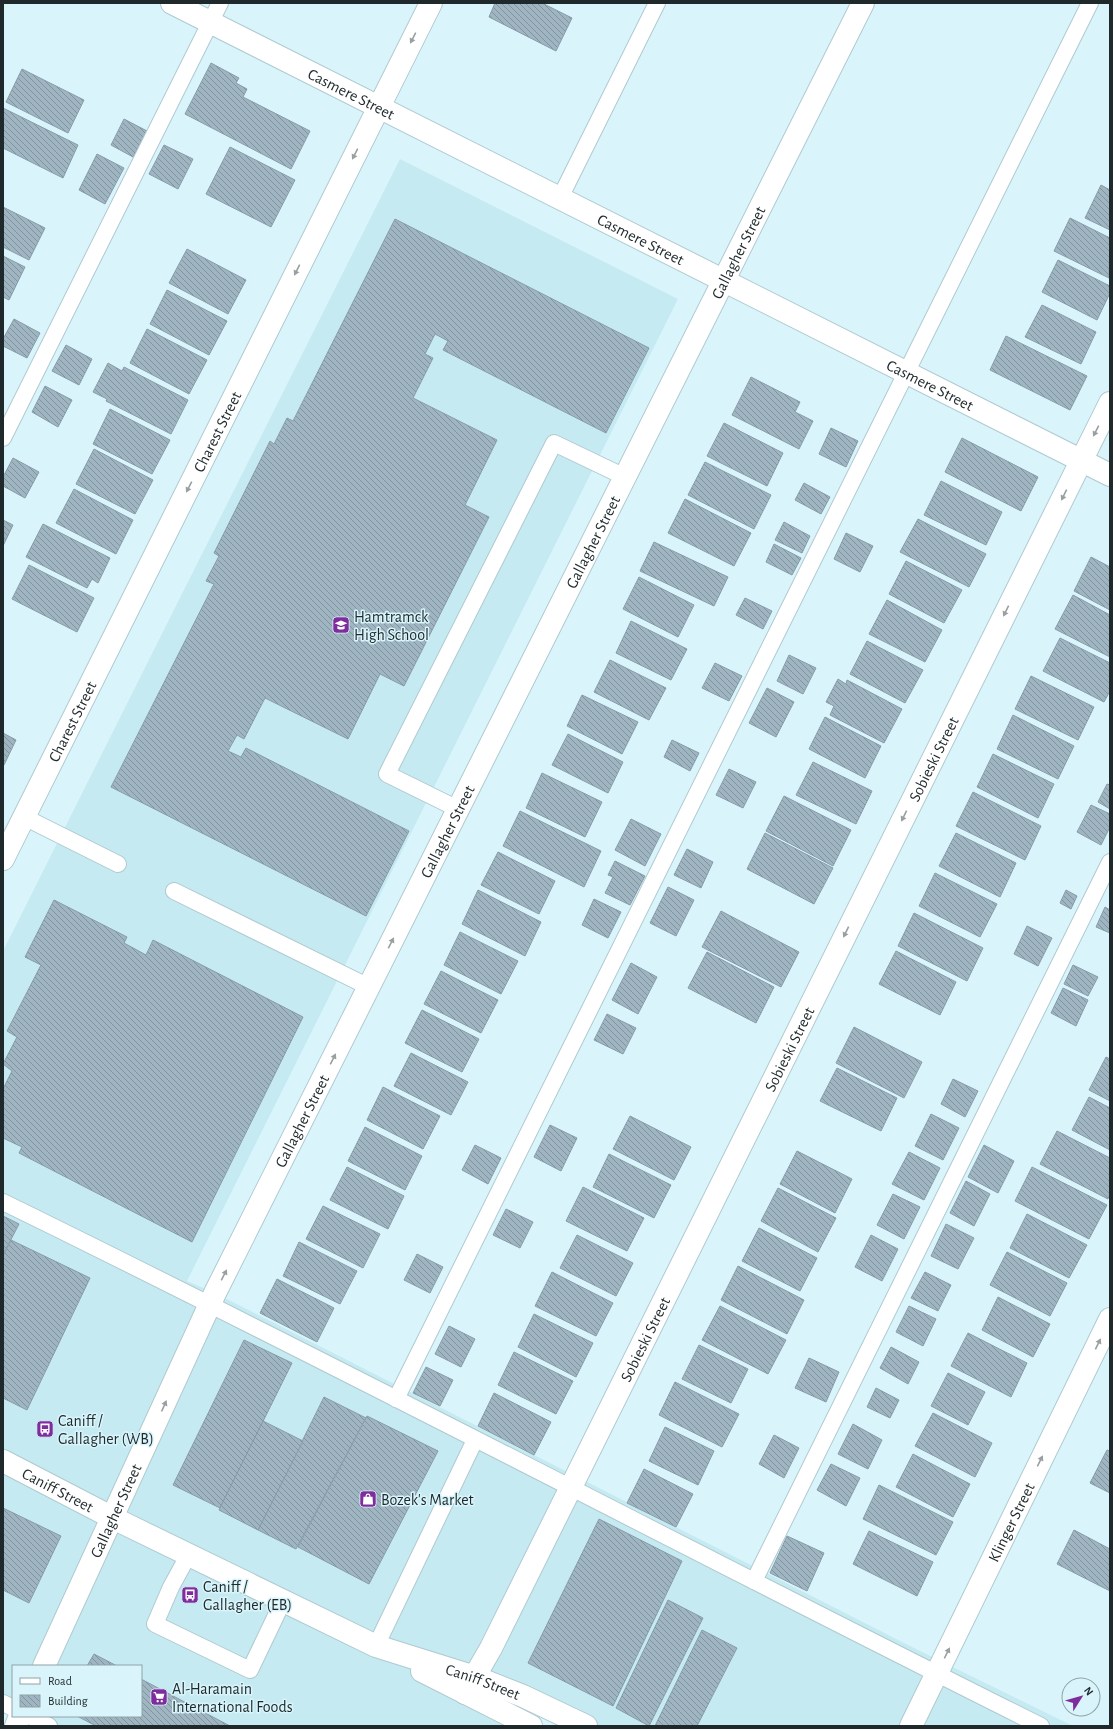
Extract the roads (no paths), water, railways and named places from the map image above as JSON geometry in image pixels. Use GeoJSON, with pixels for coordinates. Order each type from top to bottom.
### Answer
{"type":"FeatureCollection","features":[{"type":"Feature","properties":{"kind":"street","name":"Casmere Street"},"geometry":{"type":"LineString","coordinates":[[172,3],[1110,475]]}},
{"type":"Feature","properties":{"kind":"street","name":"Charest Street"},"geometry":{"type":"LineString","coordinates":[[3,859],[431,3]]}},
{"type":"Feature","properties":{"kind":"street","name":"Gallagher Street"},"geometry":{"type":"LineString","coordinates":[[44,1665],[210,1303],[864,3]]}},
{"type":"Feature","properties":{"kind":"street","name":"Sobieski Street"},"geometry":{"type":"LineString","coordinates":[[469,1685],[489,1653],[1110,402]]}},
{"type":"Feature","properties":{"kind":"street","name":"Klinger Street"},"geometry":{"type":"LineString","coordinates":[[911,1726],[1110,1319]]}},
{"type":"Feature","properties":{"kind":"street","name":"Caniff Street"},"geometry":{"type":"LineString","coordinates":[[3,1461],[113,1518],[376,1646],[469,1685],[531,1726]]}},
{"type":"Feature","properties":{"kind":"street","name":"Caniff Street"},"geometry":{"type":"LineString","coordinates":[[113,1518],[283,1601]]}},
{"type":"Feature","properties":{"kind":"street","name":"Caniff Street"},"geometry":{"type":"LineString","coordinates":[[469,1685],[523,1696],[586,1726]]}},
{"type":"Feature","properties":{"kind":"lane"},"geometry":{"type":"LineString","coordinates":[[3,438],[220,3]]}},
{"type":"Feature","properties":{"kind":"lane"},"geometry":{"type":"LineString","coordinates":[[560,198],[657,3]]}},
{"type":"Feature","properties":{"kind":"lane"},"geometry":{"type":"LineString","coordinates":[[396,1399],[905,372],[1090,3]]}},
{"type":"Feature","properties":{"kind":"lane"},"geometry":{"type":"LineString","coordinates":[[458,809],[387,774],[554,443],[626,477]]}},
{"type":"Feature","properties":{"kind":"lane"},"geometry":{"type":"LineString","coordinates":[[24,817],[118,864]]}},
{"type":"Feature","properties":{"kind":"lane"},"geometry":{"type":"LineString","coordinates":[[754,1581],[1110,862]]}},
{"type":"Feature","properties":{"kind":"lane"},"geometry":{"type":"LineString","coordinates":[[174,891],[369,987]]}},
{"type":"Feature","properties":{"kind":"lane"},"geometry":{"type":"LineString","coordinates":[[3,1202],[210,1303],[475,1440],[1041,1726]]}},
{"type":"Feature","properties":{"kind":"lane"},"geometry":{"type":"LineString","coordinates":[[376,1646],[475,1440]]}},
{"type":"Feature","properties":{"kind":"lane"},"geometry":{"type":"LineString","coordinates":[[189,1554],[171,1587],[155,1624],[250,1670],[283,1601]]}},
{"type":"Feature","properties":{"kind":"lane"},"geometry":{"type":"LineString","coordinates":[[3,1703],[12,1708]]}},
{"type":"Feature","properties":{"kind":"lane"},"geometry":{"type":"LineString","coordinates":[[32,1717],[49,1726]]}},
{"type":"Feature","properties":{"kind":"place","name":"Hamtramck High School"},"geometry":{"type":"Point","coordinates":[341,625]}},
{"type":"Feature","properties":{"kind":"place","name":"Caniff / Gallagher (WB)"},"geometry":{"type":"Point","coordinates":[45,1429]}},
{"type":"Feature","properties":{"kind":"place","name":"Bozek's Market"},"geometry":{"type":"Point","coordinates":[368,1499]}},
{"type":"Feature","properties":{"kind":"place","name":"Caniff / Gallagher (EB)"},"geometry":{"type":"Point","coordinates":[190,1595]}},
{"type":"Feature","properties":{"kind":"place","name":"Al-Haramain International Foods"},"geometry":{"type":"Point","coordinates":[159,1697]}}]}
